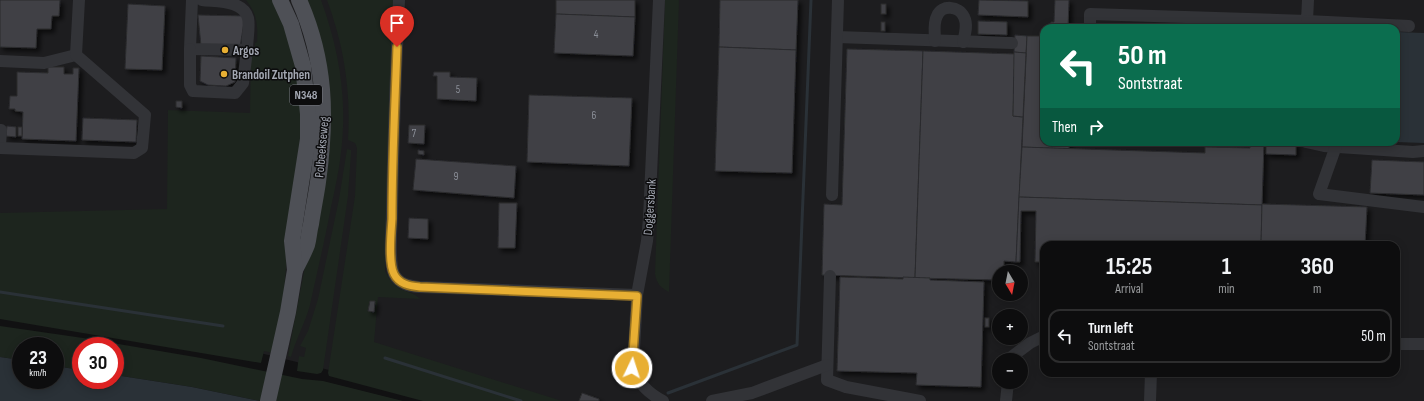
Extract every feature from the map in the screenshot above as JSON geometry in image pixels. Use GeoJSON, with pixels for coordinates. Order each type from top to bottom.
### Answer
{"type":"FeatureCollection","features":[{"type":"Feature","properties":{"kind":"main road","name":"Polbeekseweg"},"geometry":{"type":"LineString","coordinates":[[280,0],[291,24],[303,66],[308,114],[308,139],[292,241],[295,270]]}},
{"type":"Feature","properties":{"kind":"main road","name":"Polbeekseweg"},"geometry":{"type":"LineString","coordinates":[[268,401],[288,312],[295,270],[306,245],[322,153],[324,111],[323,87],[319,62],[308,20],[299,0]]}},
{"type":"Feature","properties":{"kind":"street"},"geometry":{"type":"LineString","coordinates":[[76,55],[79,0]]}},
{"type":"Feature","properties":{"kind":"street"},"geometry":{"type":"LineString","coordinates":[[192,0],[190,85],[193,91],[235,93],[243,83],[247,50],[248,19],[245,12],[239,6],[232,3],[202,0]]}},
{"type":"Feature","properties":{"kind":"street"},"geometry":{"type":"LineString","coordinates":[[399,0],[393,149],[391,252],[393,269],[399,281],[411,286],[420,287],[637,296]]}},
{"type":"Feature","properties":{"kind":"street","name":"Doggersbank"},"geometry":{"type":"LineString","coordinates":[[659,0],[649,218],[647,240],[637,296],[632,368],[636,377],[651,395],[662,401]]}},
{"type":"Feature","properties":{"kind":"street"},"geometry":{"type":"LineString","coordinates":[[832,195],[838,0]]}},
{"type":"Feature","properties":{"kind":"street"},"geometry":{"type":"LineString","coordinates":[[1090,24],[1090,14],[1307,24],[1308,0]]}},
{"type":"Feature","properties":{"kind":"street"},"geometry":{"type":"LineString","coordinates":[[935,41],[934,26],[937,16],[944,9],[948,8],[958,10],[965,18],[966,28],[963,42]]}},
{"type":"Feature","properties":{"kind":"street"},"geometry":{"type":"LineString","coordinates":[[1400,26],[1408,26]]}},
{"type":"Feature","properties":{"kind":"street"},"geometry":{"type":"LineString","coordinates":[[837,37],[1012,44]]}},
{"type":"Feature","properties":{"kind":"street"},"geometry":{"type":"LineString","coordinates":[[190,49],[247,50]]}},
{"type":"Feature","properties":{"kind":"street"},"geometry":{"type":"LineString","coordinates":[[0,61],[44,63],[76,55]]}},
{"type":"Feature","properties":{"kind":"street"},"geometry":{"type":"LineString","coordinates":[[1,130],[0,147],[134,153],[142,148],[145,115],[76,55]]}},
{"type":"Feature","properties":{"kind":"street"},"geometry":{"type":"LineString","coordinates":[[1424,150],[1413,152],[1336,146],[1319,194],[1424,206]]}},
{"type":"Feature","properties":{"kind":"street"},"geometry":{"type":"LineString","coordinates":[[830,276],[827,380],[846,387],[920,401]]}},
{"type":"Feature","properties":{"kind":"street"},"geometry":{"type":"LineString","coordinates":[[1017,353],[1030,343],[1040,338]]}},
{"type":"Feature","properties":{"kind":"street"},"geometry":{"type":"LineString","coordinates":[[1400,344],[1424,344]]}},
{"type":"Feature","properties":{"kind":"street"},"geometry":{"type":"LineString","coordinates":[[712,401],[752,393],[827,365]]}},
{"type":"Feature","properties":{"kind":"street"},"geometry":{"type":"LineString","coordinates":[[1150,401],[1151,377]]}},
{"type":"Feature","properties":{"kind":"street"},"geometry":{"type":"LineString","coordinates":[[1006,401],[1007,389]]}},
{"type":"Feature","properties":{"kind":"shaded area"},"geometry":{"type":"Polygon","coordinates":[[[0,0],[1424,0],[1424,401],[455,401],[220,343],[0,310],[0,0]]]}},
{"type":"Feature","properties":{"kind":"shaded area"},"geometry":{"type":"Polygon","coordinates":[[[246,0],[274,0],[280,11],[299,76],[302,142],[288,245],[283,302],[273,353],[264,351],[261,363],[124,340],[124,337],[107,337],[0,319],[0,213],[167,209],[168,110],[250,113],[251,52],[255,48],[255,43],[257,42],[257,31],[255,15],[246,0]]]}},
{"type":"Feature","properties":{"kind":"shaded area"},"geometry":{"type":"Polygon","coordinates":[[[305,0],[321,0],[331,31],[343,95],[343,128],[342,148],[337,178],[310,305],[291,357],[288,356],[327,153],[305,0]]]}},
{"type":"Feature","properties":{"kind":"shaded area"},"geometry":{"type":"Polygon","coordinates":[[[327,0],[394,0],[385,271],[396,286],[420,299],[378,297],[374,342],[562,401],[423,401],[329,376],[328,373],[355,196],[357,148],[355,143],[348,140],[349,122],[345,69],[338,34],[327,0]]]}},
{"type":"Feature","properties":{"kind":"shaded area"},"geometry":{"type":"Polygon","coordinates":[[[665,0],[679,0],[669,292],[659,285],[655,274],[665,0]]]}},
{"type":"Feature","properties":{"kind":"shaded area"},"geometry":{"type":"Polygon","coordinates":[[[1400,32],[1424,33],[1424,143],[1400,142],[1400,32]]]}},
{"type":"Feature","properties":{"kind":"shaded area"},"geometry":{"type":"Polygon","coordinates":[[[347,149],[351,150],[348,196],[323,370],[321,373],[317,374],[297,371],[299,356],[304,357],[306,348],[300,346],[308,331],[318,299],[339,199],[347,149]]]}},
{"type":"Feature","properties":{"kind":"shaded area"},"geometry":{"type":"Polygon","coordinates":[[[0,326],[76,337],[72,337],[72,369],[64,367],[64,337],[12,337],[12,359],[0,357],[0,326]]]}},
{"type":"Feature","properties":{"kind":"shaded area"},"geometry":{"type":"Polygon","coordinates":[[[124,345],[201,358],[302,379],[323,381],[403,401],[260,401],[192,387],[124,376],[124,345]]]}},
{"type":"Feature","properties":{"kind":"shaded area"},"geometry":{"type":"Polygon","coordinates":[[[0,357],[12,359],[12,389],[64,389],[64,367],[72,369],[72,389],[124,389],[124,376],[192,387],[260,401],[0,401],[0,357]]]}},
{"type":"Feature","properties":{"kind":"building"},"geometry":{"type":"Polygon","coordinates":[[[0,0],[60,0],[59,16],[52,16],[51,29],[37,29],[36,48],[0,47],[0,0]]]}},
{"type":"Feature","properties":{"kind":"building"},"geometry":{"type":"Polygon","coordinates":[[[556,0],[635,0],[635,17],[556,14],[556,0]]]}},
{"type":"Feature","properties":{"kind":"building"},"geometry":{"type":"Polygon","coordinates":[[[720,0],[798,0],[796,50],[719,47],[720,0]]]}},
{"type":"Feature","properties":{"kind":"building"},"geometry":{"type":"Polygon","coordinates":[[[979,0],[1028,1],[1028,17],[978,15],[979,0]]]}},
{"type":"Feature","properties":{"kind":"building"},"geometry":{"type":"Polygon","coordinates":[[[1055,0],[1069,0],[1068,24],[1050,24],[1051,22],[1054,22],[1055,0]]]}},
{"type":"Feature","properties":{"kind":"building"},"geometry":{"type":"Polygon","coordinates":[[[128,4],[165,6],[162,70],[125,69],[128,4]]]}},
{"type":"Feature","properties":{"kind":"building"},"geometry":{"type":"Polygon","coordinates":[[[881,4],[886,4],[886,14],[881,14],[881,4]]]}},
{"type":"Feature","properties":{"kind":"building"},"geometry":{"type":"Polygon","coordinates":[[[556,14],[635,17],[633,56],[554,53],[556,14]]]}},
{"type":"Feature","properties":{"kind":"building"},"geometry":{"type":"Polygon","coordinates":[[[198,15],[245,16],[240,47],[201,46],[198,15]]]}},
{"type":"Feature","properties":{"kind":"building"},"geometry":{"type":"Polygon","coordinates":[[[978,21],[1007,22],[1007,35],[978,34],[978,21]]]}},
{"type":"Feature","properties":{"kind":"building"},"geometry":{"type":"Polygon","coordinates":[[[881,22],[885,22],[885,31],[881,31],[881,22]]]}},
{"type":"Feature","properties":{"kind":"building"},"geometry":{"type":"Polygon","coordinates":[[[1015,35],[1027,36],[1026,53],[1014,52],[1015,35]]]}},
{"type":"Feature","properties":{"kind":"building"},"geometry":{"type":"Polygon","coordinates":[[[1027,36],[1040,36],[1040,146],[1069,146],[1069,149],[1022,147],[1027,36]]]}},
{"type":"Feature","properties":{"kind":"building"},"geometry":{"type":"Polygon","coordinates":[[[719,47],[796,50],[792,173],[715,171],[719,47]]]}},
{"type":"Feature","properties":{"kind":"building"},"geometry":{"type":"Polygon","coordinates":[[[847,49],[923,51],[915,278],[822,275],[824,204],[842,205],[847,49]]]}},
{"type":"Feature","properties":{"kind":"building"},"geometry":{"type":"Polygon","coordinates":[[[923,51],[1015,54],[1013,116],[1023,117],[1016,262],[1004,261],[1004,265],[992,265],[992,280],[915,278],[923,51]]]}},
{"type":"Feature","properties":{"kind":"building"},"geometry":{"type":"Polygon","coordinates":[[[1014,52],[1026,53],[1023,117],[1013,116],[1014,52]]]}},
{"type":"Feature","properties":{"kind":"building"},"geometry":{"type":"Polygon","coordinates":[[[201,56],[236,58],[235,82],[226,86],[208,85],[200,81],[201,56]]]}},
{"type":"Feature","properties":{"kind":"building"},"geometry":{"type":"Polygon","coordinates":[[[48,67],[64,67],[64,74],[73,74],[73,68],[79,68],[76,141],[22,139],[23,112],[15,111],[15,109],[9,109],[10,96],[17,96],[17,72],[48,73],[48,67]]]}},
{"type":"Feature","properties":{"kind":"building"},"geometry":{"type":"Polygon","coordinates":[[[434,72],[450,72],[450,77],[477,78],[476,101],[437,99],[437,76],[433,76],[434,72]]]}},
{"type":"Feature","properties":{"kind":"building"},"geometry":{"type":"Polygon","coordinates":[[[529,95],[632,98],[629,166],[527,162],[529,95]]]}},
{"type":"Feature","properties":{"kind":"building"},"geometry":{"type":"Polygon","coordinates":[[[176,101],[182,101],[182,108],[176,107],[176,101]]]}},
{"type":"Feature","properties":{"kind":"building"},"geometry":{"type":"Polygon","coordinates":[[[83,118],[137,120],[136,142],[82,140],[83,118]]]}},
{"type":"Feature","properties":{"kind":"building"},"geometry":{"type":"Polygon","coordinates":[[[409,125],[425,125],[424,144],[408,143],[409,125]]]}},
{"type":"Feature","properties":{"kind":"building"},"geometry":{"type":"Polygon","coordinates":[[[7,126],[16,127],[16,137],[6,136],[7,126]]]}},
{"type":"Feature","properties":{"kind":"building"},"geometry":{"type":"Polygon","coordinates":[[[18,127],[22,127],[22,136],[18,136],[18,127]]]}},
{"type":"Feature","properties":{"kind":"building"},"geometry":{"type":"Polygon","coordinates":[[[1250,146],[1264,146],[1262,205],[1019,197],[1022,147],[1205,153],[1205,147],[1250,148],[1250,146]]]}},
{"type":"Feature","properties":{"kind":"building"},"geometry":{"type":"Polygon","coordinates":[[[1266,146],[1296,146],[1296,155],[1266,154],[1266,146]]]}},
{"type":"Feature","properties":{"kind":"building"},"geometry":{"type":"Polygon","coordinates":[[[418,150],[424,151],[424,155],[418,154],[418,150]]]}},
{"type":"Feature","properties":{"kind":"building"},"geometry":{"type":"Polygon","coordinates":[[[416,159],[516,166],[514,198],[413,190],[416,159]]]}},
{"type":"Feature","properties":{"kind":"building"},"geometry":{"type":"Polygon","coordinates":[[[1372,160],[1424,162],[1424,195],[1370,193],[1372,160]]]}},
{"type":"Feature","properties":{"kind":"building"},"geometry":{"type":"Polygon","coordinates":[[[1019,197],[1262,205],[1261,241],[1040,241],[1040,262],[1035,262],[1036,211],[1021,211],[1020,262],[1016,262],[1019,197]]]}},
{"type":"Feature","properties":{"kind":"building"},"geometry":{"type":"Polygon","coordinates":[[[499,203],[517,203],[515,248],[498,248],[499,203]]]}},
{"type":"Feature","properties":{"kind":"building"},"geometry":{"type":"Polygon","coordinates":[[[1262,204],[1367,207],[1365,241],[1261,241],[1262,204]]]}},
{"type":"Feature","properties":{"kind":"building"},"geometry":{"type":"Polygon","coordinates":[[[409,218],[428,219],[428,239],[408,238],[409,218]]]}},
{"type":"Feature","properties":{"kind":"building"},"geometry":{"type":"Polygon","coordinates":[[[840,277],[903,279],[903,277],[930,278],[930,280],[984,282],[981,387],[916,385],[917,373],[837,371],[840,277]]]}},
{"type":"Feature","properties":{"kind":"building"},"geometry":{"type":"Polygon","coordinates":[[[370,301],[375,301],[374,312],[368,311],[370,301]]]}},
{"type":"Feature","properties":{"kind":"building"},"geometry":{"type":"Polygon","coordinates":[[[985,318],[989,318],[989,327],[985,327],[985,318]]]}},
{"type":"Feature","properties":{"kind":"building"},"geometry":{"type":"Polygon","coordinates":[[[582,393],[599,399],[599,401],[579,401],[582,393]]]}},
{"type":"Feature","properties":{"kind":"waterway"},"geometry":{"type":"LineString","coordinates":[[668,393],[797,345],[811,0]]}},
{"type":"Feature","properties":{"kind":"waterway"},"geometry":{"type":"LineString","coordinates":[[0,292],[223,326]]}},
{"type":"Feature","properties":{"kind":"waterway"},"geometry":{"type":"LineString","coordinates":[[385,358],[521,401]]}},
{"type":"Feature","properties":{"kind":"place","name":"Argos"},"geometry":{"type":"Point","coordinates":[225,50]}},
{"type":"Feature","properties":{"kind":"place","name":"Brandoil Zutphen"},"geometry":{"type":"Point","coordinates":[224,74]}},
{"type":"Feature","properties":{"kind":"route"},"geometry":{"type":"LineString","coordinates":[[397,47],[391,252],[394,274],[399,281],[411,286],[420,287],[637,296],[632,368]]}}]}
